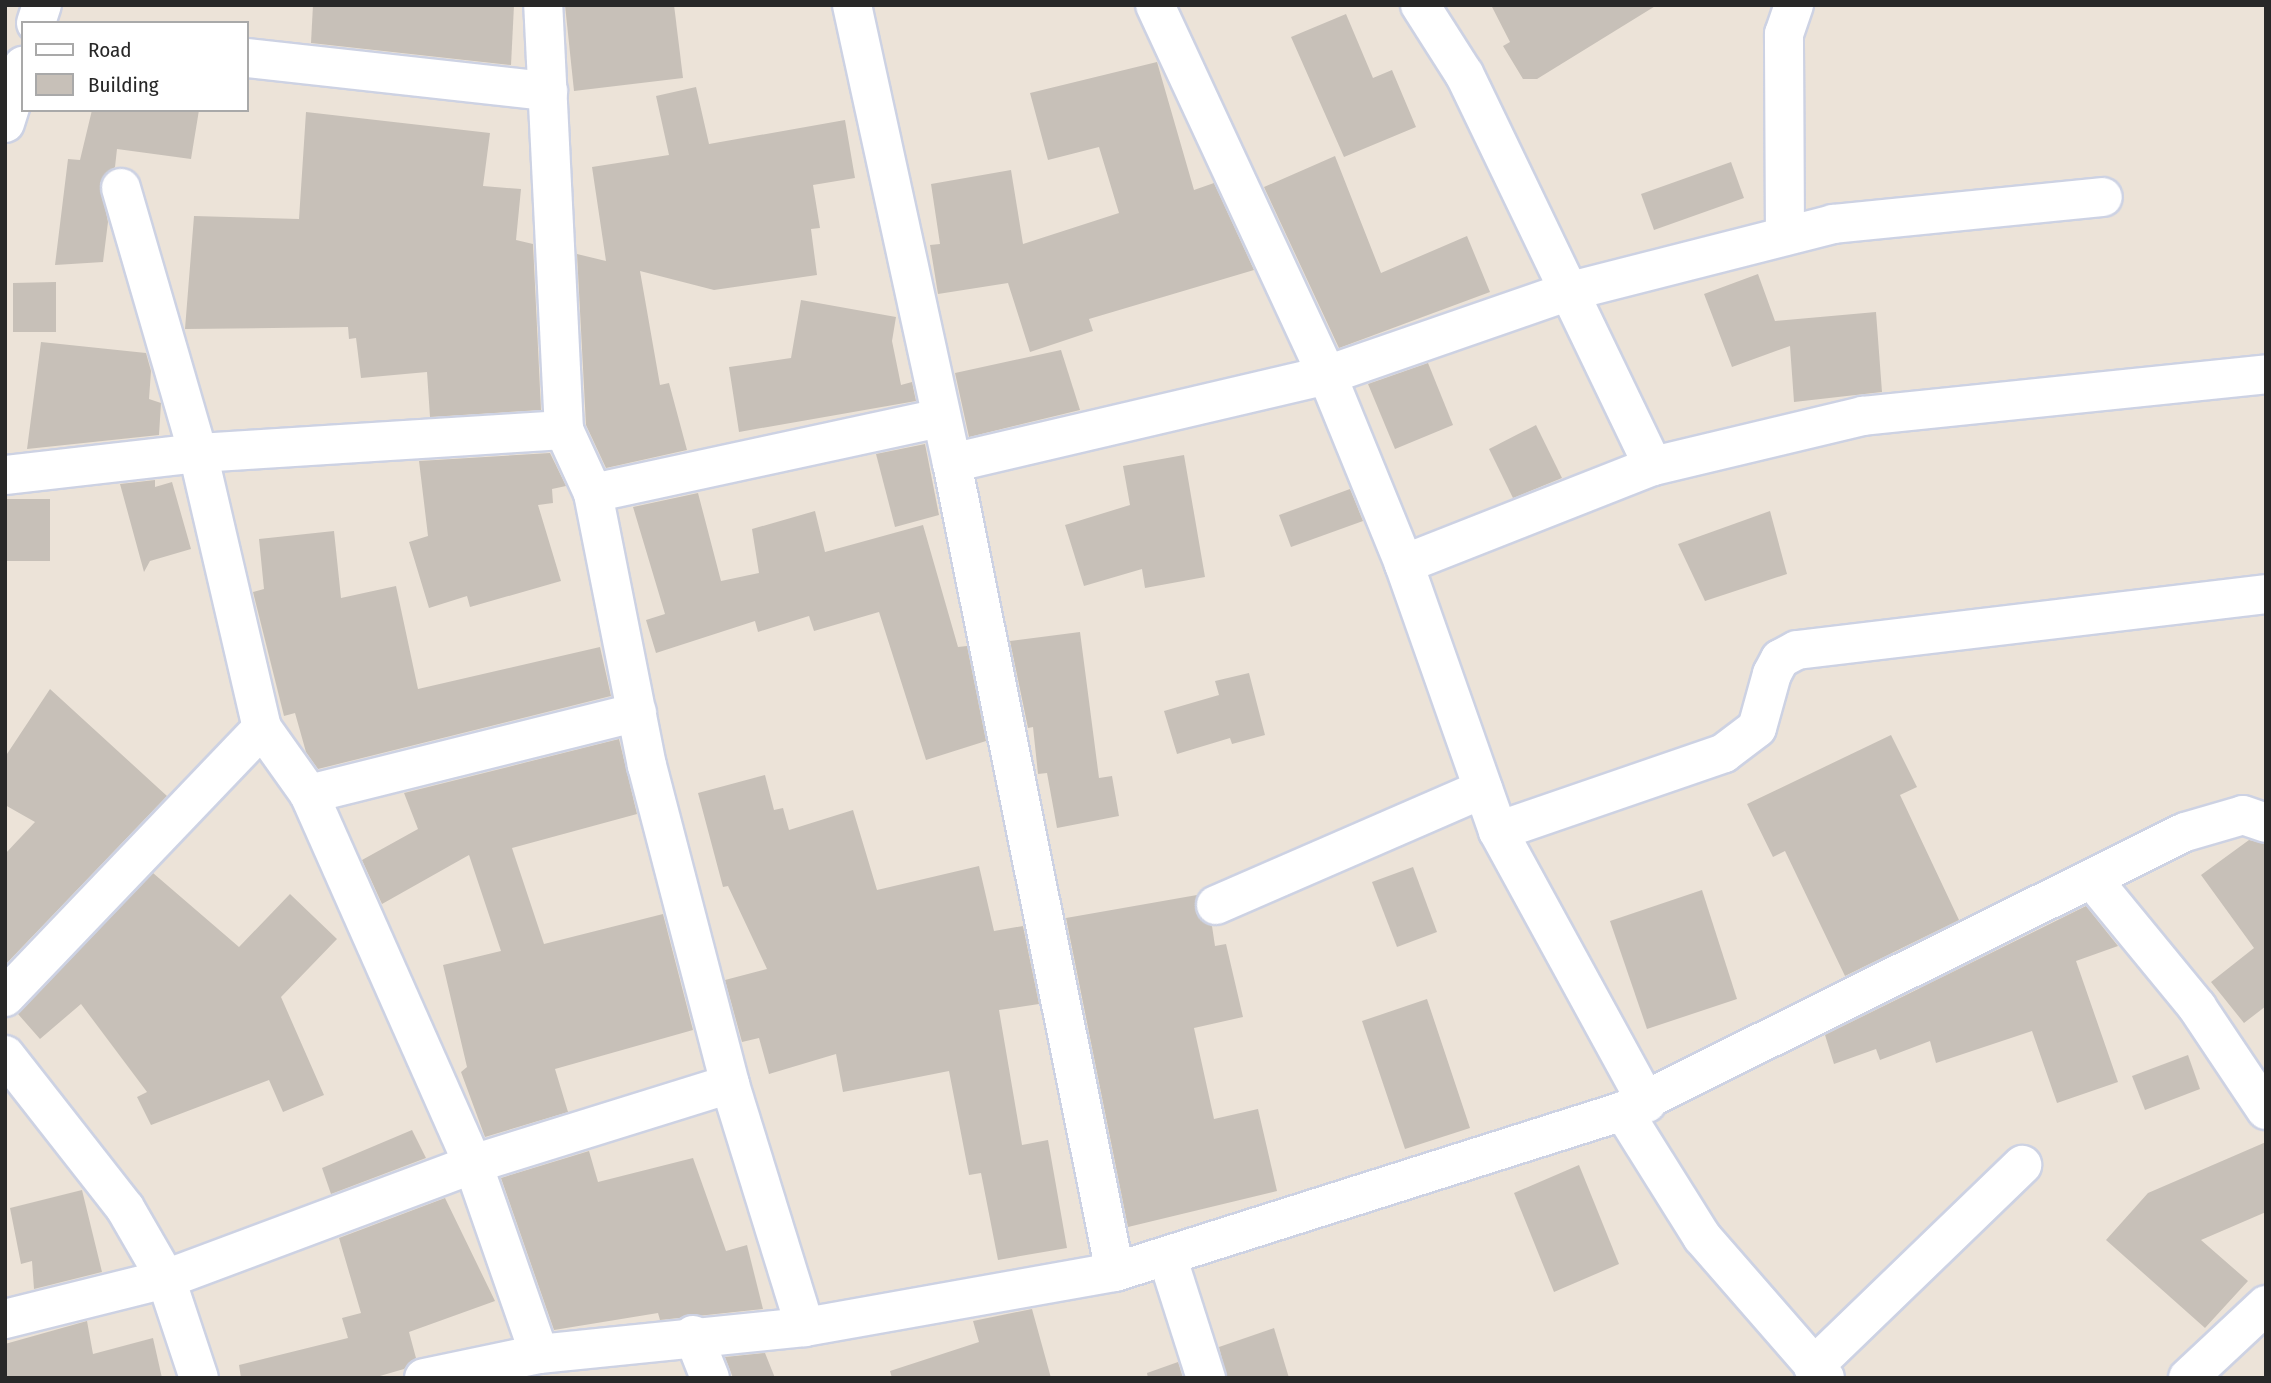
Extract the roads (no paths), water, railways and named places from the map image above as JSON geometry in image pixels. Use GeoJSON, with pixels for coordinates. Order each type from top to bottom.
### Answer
{"type":"FeatureCollection","features":[{"type":"Feature","properties":{"kind":"street"},"geometry":{"type":"LineString","coordinates":[[543,5],[564,430],[593,493],[637,712],[730,1084],[805,1326]]}},
{"type":"Feature","properties":{"kind":"street"},"geometry":{"type":"LineString","coordinates":[[852,5],[952,463],[1115,1272]]}},
{"type":"Feature","properties":{"kind":"street"},"geometry":{"type":"LineString","coordinates":[[1155,5],[1327,375],[1404,564],[1498,831],[1702,1237],[1819,1372],[2022,1166]]}},
{"type":"Feature","properties":{"kind":"street"},"geometry":{"type":"LineString","coordinates":[[1420,5],[1464,74],[1653,466]]}},
{"type":"Feature","properties":{"kind":"street"},"geometry":{"type":"LineString","coordinates":[[1785,236],[1784,34],[1794,5]]}},
{"type":"Feature","properties":{"kind":"street"},"geometry":{"type":"LineString","coordinates":[[248,58],[548,91]]}},
{"type":"Feature","properties":{"kind":"street"},"geometry":{"type":"LineString","coordinates":[[5,124],[21,72]]}},
{"type":"Feature","properties":{"kind":"street"},"geometry":{"type":"LineString","coordinates":[[121,188],[198,453],[262,728],[309,794],[473,1164],[539,1354]]}},
{"type":"Feature","properties":{"kind":"street"},"geometry":{"type":"LineString","coordinates":[[952,463],[1327,375],[1567,292],[1832,225],[2103,197]]}},
{"type":"Feature","properties":{"kind":"street"},"geometry":{"type":"LineString","coordinates":[[1404,564],[1653,466],[1863,416],[2266,374]]}},
{"type":"Feature","properties":{"kind":"street"},"geometry":{"type":"LineString","coordinates":[[593,493],[941,418]]}},
{"type":"Feature","properties":{"kind":"street"},"geometry":{"type":"LineString","coordinates":[[5,475],[198,453],[564,430]]}},
{"type":"Feature","properties":{"kind":"street"},"geometry":{"type":"LineString","coordinates":[[1498,831],[1724,753],[1757,728],[1772,674],[1780,660],[1797,650],[2266,594]]}},
{"type":"Feature","properties":{"kind":"street"},"geometry":{"type":"LineString","coordinates":[[309,794],[637,712]]}},
{"type":"Feature","properties":{"kind":"street"},"geometry":{"type":"LineString","coordinates":[[5,997],[262,728]]}},
{"type":"Feature","properties":{"kind":"street"},"geometry":{"type":"LineString","coordinates":[[1216,905],[1483,789]]}},
{"type":"Feature","properties":{"kind":"street"},"geometry":{"type":"LineString","coordinates":[[424,1378],[539,1354],[692,1335],[805,1326],[1115,1272],[1635,1107],[2216,819],[2244,815],[2266,823]]}},
{"type":"Feature","properties":{"kind":"street"},"geometry":{"type":"LineString","coordinates":[[2092,879],[2197,1007],[2266,1110]]}},
{"type":"Feature","properties":{"kind":"street"},"geometry":{"type":"LineString","coordinates":[[5,1055],[125,1208],[166,1279],[199,1378]]}},
{"type":"Feature","properties":{"kind":"street"},"geometry":{"type":"LineString","coordinates":[[5,1319],[166,1279],[473,1164],[730,1084]]}},
{"type":"Feature","properties":{"kind":"street"},"geometry":{"type":"LineString","coordinates":[[1167,1256],[1206,1378]]}},
{"type":"Feature","properties":{"kind":"street"},"geometry":{"type":"LineString","coordinates":[[2189,1378],[2266,1305]]}},
{"type":"Feature","properties":{"kind":"street"},"geometry":{"type":"LineString","coordinates":[[692,1335],[710,1378]]}}]}
